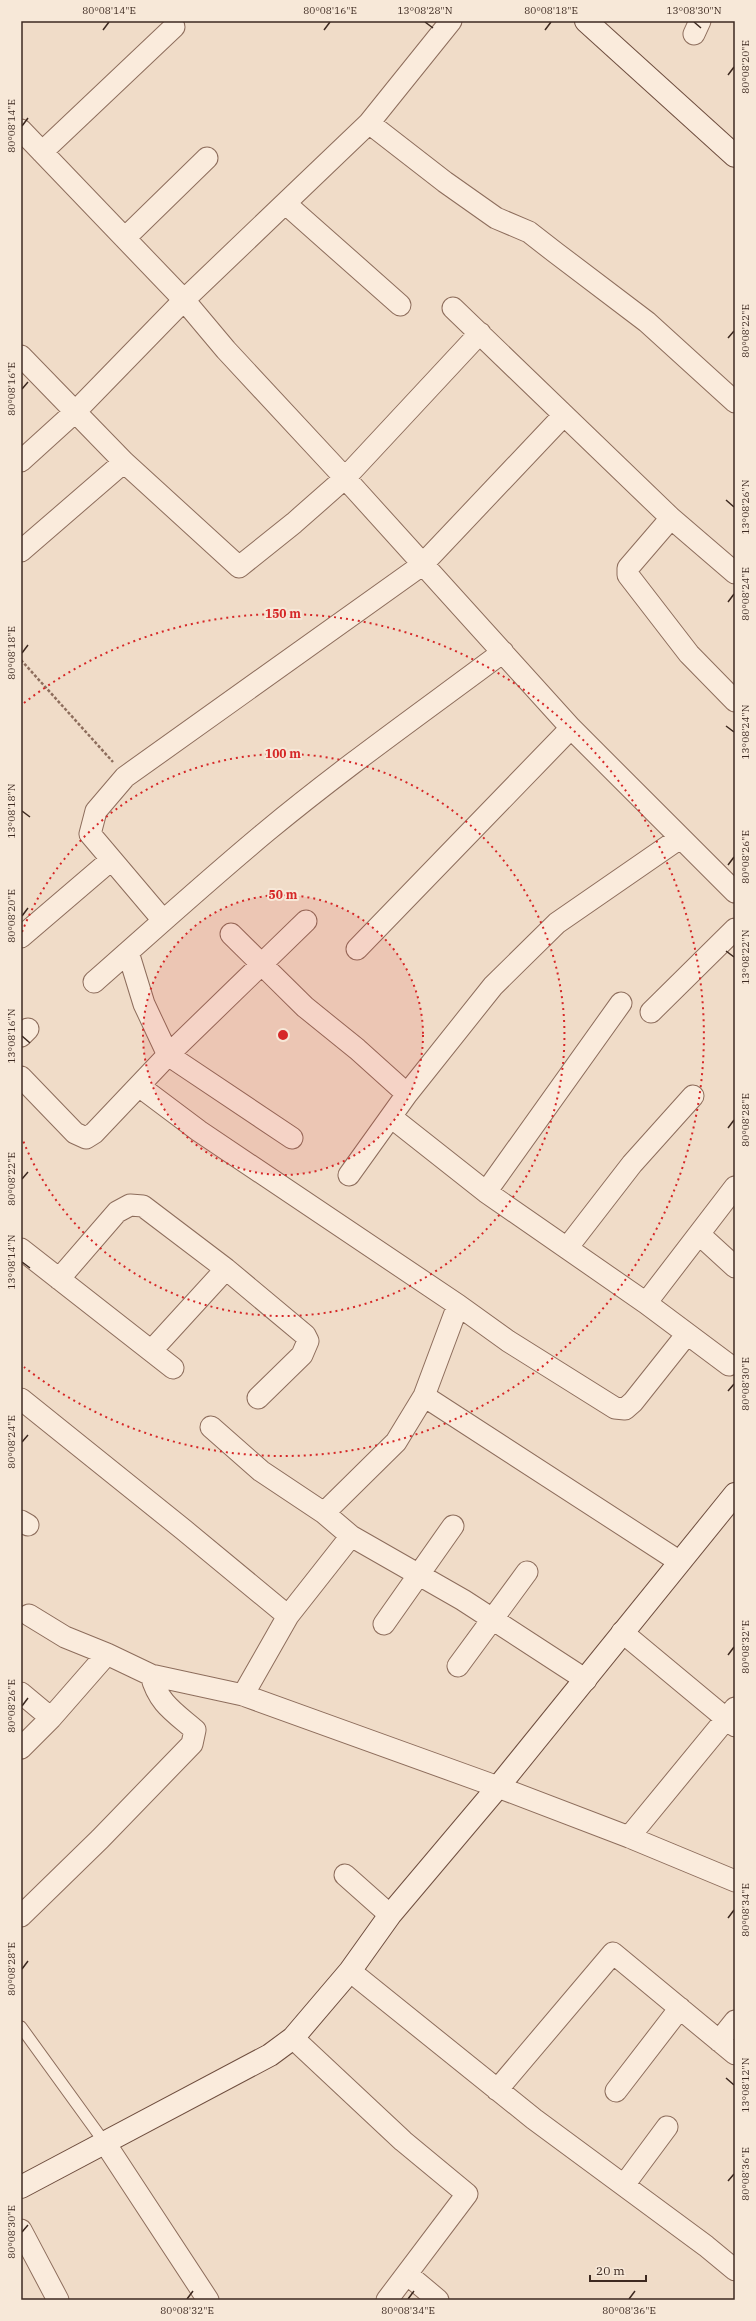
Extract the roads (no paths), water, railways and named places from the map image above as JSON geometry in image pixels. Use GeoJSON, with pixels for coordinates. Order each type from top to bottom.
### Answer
{"type":"FeatureCollection","features":[{"type":"Feature","properties":{"kind":"street"},"geometry":{"type":"LineString","coordinates":[[21,462],[75,412],[184,300],[286,204],[369,122],[451,21]]}},
{"type":"Feature","properties":{"kind":"street"},"geometry":{"type":"LineString","coordinates":[[586,21],[735,156]]}},
{"type":"Feature","properties":{"kind":"street"},"geometry":{"type":"LineString","coordinates":[[42,152],[174,27]]}},
{"type":"Feature","properties":{"kind":"street"},"geometry":{"type":"LineString","coordinates":[[369,122],[444,182],[496,218],[529,232],[647,322],[735,402]]}},
{"type":"Feature","properties":{"kind":"street"},"geometry":{"type":"LineString","coordinates":[[21,130],[184,300],[226,350],[345,478],[422,565],[571,728],[735,892]]}},
{"type":"Feature","properties":{"kind":"street"},"geometry":{"type":"LineString","coordinates":[[125,238],[208,158]]}},
{"type":"Feature","properties":{"kind":"street"},"geometry":{"type":"LineString","coordinates":[[286,204],[400,306]]}},
{"type":"Feature","properties":{"kind":"street"},"geometry":{"type":"LineString","coordinates":[[453,308],[671,518],[735,573]]}},
{"type":"Feature","properties":{"kind":"street"},"geometry":{"type":"LineString","coordinates":[[21,356],[124,462],[239,567],[294,523],[345,478],[480,333]]}},
{"type":"Feature","properties":{"kind":"street"},"geometry":{"type":"LineString","coordinates":[[162,919],[110,860],[90,834],[96,811],[125,777],[422,565],[564,415]]}},
{"type":"Feature","properties":{"kind":"street"},"geometry":{"type":"LineString","coordinates":[[21,551],[124,462]]}},
{"type":"Feature","properties":{"kind":"street"},"geometry":{"type":"LineString","coordinates":[[671,518],[628,568],[628,575],[690,654],[735,701]]}},
{"type":"Feature","properties":{"kind":"street"},"geometry":{"type":"LineString","coordinates":[[94,982],[162,919],[268,830],[371,750],[503,652]]}},
{"type":"Feature","properties":{"kind":"street"},"geometry":{"type":"LineString","coordinates":[[357,949],[571,728]]}},
{"type":"Feature","properties":{"kind":"street"},"geometry":{"type":"LineString","coordinates":[[349,1175],[407,1094],[493,986],[557,923],[680,838]]}},
{"type":"Feature","properties":{"kind":"street"},"geometry":{"type":"LineString","coordinates":[[21,937],[110,860]]}},
{"type":"Feature","properties":{"kind":"street"},"geometry":{"type":"LineString","coordinates":[[21,1077],[75,1133],[86,1138],[94,1133],[168,1055],[306,921]]}},
{"type":"Feature","properties":{"kind":"street"},"geometry":{"type":"LineString","coordinates":[[651,1012],[735,929]]}},
{"type":"Feature","properties":{"kind":"street"},"geometry":{"type":"LineString","coordinates":[[231,934],[261,966],[305,1007],[357,1049],[407,1094]]}},
{"type":"Feature","properties":{"kind":"street"},"geometry":{"type":"LineString","coordinates":[[128,952],[144,1004],[168,1055],[292,1138]]}},
{"type":"Feature","properties":{"kind":"street"},"geometry":{"type":"LineString","coordinates":[[486,1192],[621,1003]]}},
{"type":"Feature","properties":{"kind":"street"},"geometry":{"type":"LineString","coordinates":[[139,1086],[199,1131],[458,1304],[508,1341],[615,1408],[625,1409],[632,1402],[687,1334]]}},
{"type":"Feature","properties":{"kind":"street"},"geometry":{"type":"LineString","coordinates":[[567,1248],[632,1164],[693,1096]]}},
{"type":"Feature","properties":{"kind":"street"},"geometry":{"type":"LineString","coordinates":[[391,1117],[486,1192],[646,1303],[729,1365]]}},
{"type":"Feature","properties":{"kind":"street"},"geometry":{"type":"LineString","coordinates":[[646,1303],[700,1235],[735,1187]]}},
{"type":"Feature","properties":{"kind":"street"},"geometry":{"type":"LineString","coordinates":[[59,1279],[117,1212],[130,1205],[143,1206],[226,1269],[296,1325],[308,1341],[302,1355],[258,1398]]}},
{"type":"Feature","properties":{"kind":"street"},"geometry":{"type":"LineString","coordinates":[[700,1235],[735,1267]]}},
{"type":"Feature","properties":{"kind":"street"},"geometry":{"type":"LineString","coordinates":[[21,1249],[152,1350],[173,1368]]}},
{"type":"Feature","properties":{"kind":"street"},"geometry":{"type":"LineString","coordinates":[[152,1350],[226,1269]]}},
{"type":"Feature","properties":{"kind":"street"},"geometry":{"type":"LineString","coordinates":[[324,1513],[396,1442],[424,1396],[458,1304]]}},
{"type":"Feature","properties":{"kind":"street"},"geometry":{"type":"LineString","coordinates":[[424,1396],[680,1562]]}},
{"type":"Feature","properties":{"kind":"street"},"geometry":{"type":"LineString","coordinates":[[21,1399],[288,1616]]}},
{"type":"Feature","properties":{"kind":"street"},"geometry":{"type":"LineString","coordinates":[[211,1427],[261,1472],[324,1513],[351,1536],[493,1619],[586,1680]]}},
{"type":"Feature","properties":{"kind":"street"},"geometry":{"type":"LineString","coordinates":[[21,2187],[270,2055],[293,2038],[350,1971],[390,1915],[586,1680],[622,1632],[735,1494]]}},
{"type":"Feature","properties":{"kind":"street"},"geometry":{"type":"LineString","coordinates":[[384,1624],[453,1526]]}},
{"type":"Feature","properties":{"kind":"street"},"geometry":{"type":"LineString","coordinates":[[243,1695],[288,1616],[351,1536]]}},
{"type":"Feature","properties":{"kind":"street"},"geometry":{"type":"LineString","coordinates":[[458,1666],[527,1572]]}},
{"type":"Feature","properties":{"kind":"street"},"geometry":{"type":"LineString","coordinates":[[30,1615],[65,1637],[107,1654],[151,1675],[243,1695],[498,1787],[629,1837],[735,1881]]}},
{"type":"Feature","properties":{"kind":"street"},"geometry":{"type":"LineString","coordinates":[[622,1632],[732,1718],[629,1837]]}},
{"type":"Feature","properties":{"kind":"street"},"geometry":{"type":"LineString","coordinates":[[21,1748],[51,1718],[107,1654]]}},
{"type":"Feature","properties":{"kind":"street"},"geometry":{"type":"LineString","coordinates":[[21,1916],[100,1839],[192,1744],[195,1738],[195,1730],[160,1699],[155,1692],[151,1675]]}},
{"type":"Feature","properties":{"kind":"street"},"geometry":{"type":"LineString","coordinates":[[21,1694],[51,1718]]}},
{"type":"Feature","properties":{"kind":"street"},"geometry":{"type":"LineString","coordinates":[[345,1875],[390,1915]]}},
{"type":"Feature","properties":{"kind":"street"},"geometry":{"type":"LineString","coordinates":[[497,2090],[613,1953],[735,2054]]}},
{"type":"Feature","properties":{"kind":"street"},"geometry":{"type":"LineString","coordinates":[[350,1971],[497,2090],[735,2270]]}},
{"type":"Feature","properties":{"kind":"street"},"geometry":{"type":"LineString","coordinates":[[616,2091],[680,2008]]}},
{"type":"Feature","properties":{"kind":"street"},"geometry":{"type":"LineString","coordinates":[[719,2041],[735,2021]]}},
{"type":"Feature","properties":{"kind":"street"},"geometry":{"type":"LineString","coordinates":[[293,2038],[403,2141],[467,2194],[387,2300]]}},
{"type":"Feature","properties":{"kind":"street"},"geometry":{"type":"LineString","coordinates":[[624,2185],[667,2127]]}},
{"type":"Feature","properties":{"kind":"street"},"geometry":{"type":"LineString","coordinates":[[105,2143],[208,2300]]}},
{"type":"Feature","properties":{"kind":"street"},"geometry":{"type":"LineString","coordinates":[[21,2230],[58,2300]]}},
{"type":"Feature","properties":{"kind":"street"},"geometry":{"type":"LineString","coordinates":[[407,2274],[438,2300]]}},
{"type":"Feature","properties":{"kind":"lane"},"geometry":{"type":"LineString","coordinates":[[21,2027],[105,2143]]}}]}
